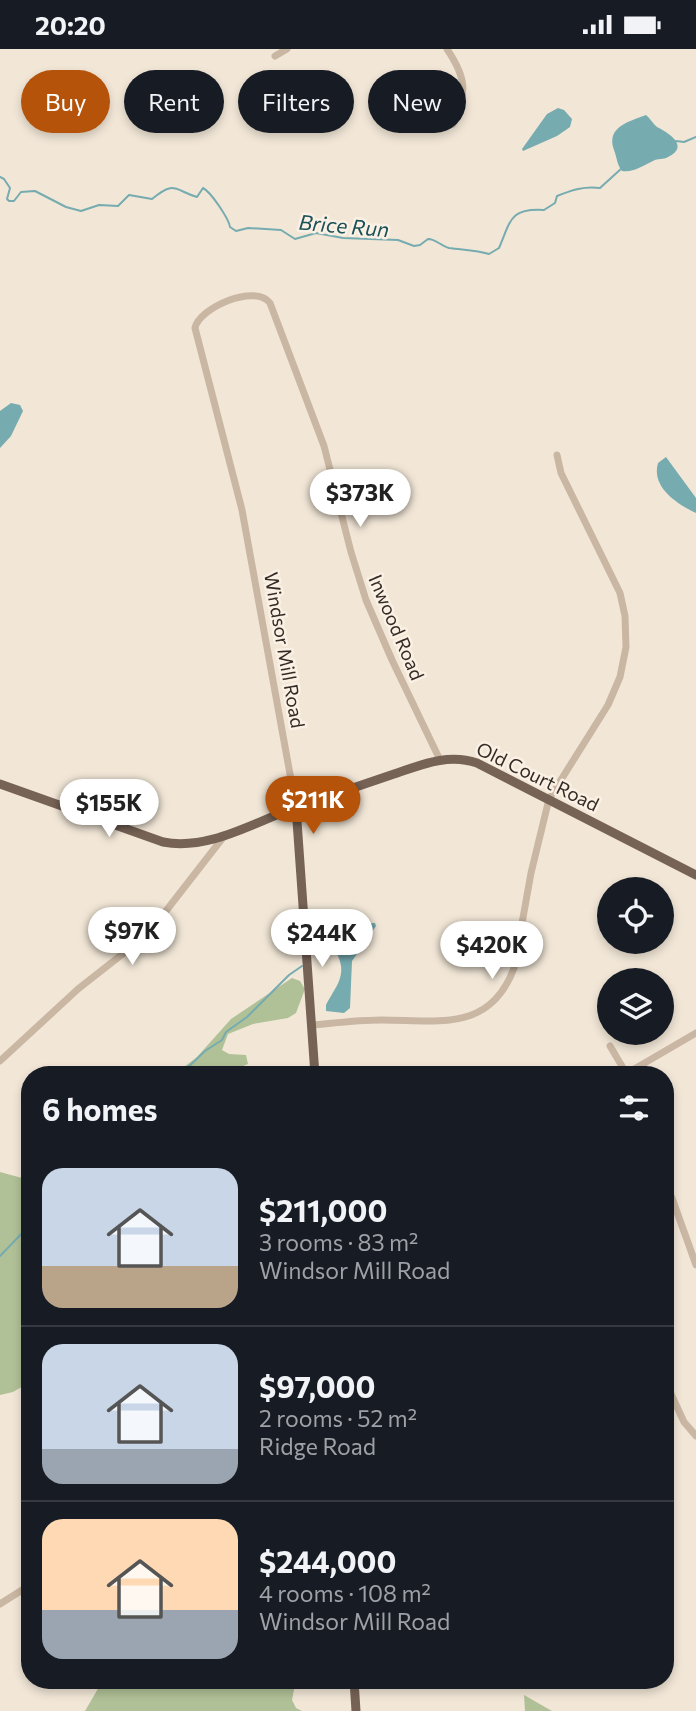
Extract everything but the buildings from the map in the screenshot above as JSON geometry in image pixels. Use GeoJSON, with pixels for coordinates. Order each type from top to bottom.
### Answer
{"type":"FeatureCollection","features":[{"type":"Feature","properties":{"kind":"main road","name":"Old Court Road"},"geometry":{"type":"LineString","coordinates":[[0,783],[163,842],[192,844],[440,760],[467,759],[696,874]]}},
{"type":"Feature","properties":{"kind":"main road","name":"Windsor Mill Road"},"geometry":{"type":"LineString","coordinates":[[296,807],[314,1066]]}},
{"type":"Feature","properties":{"kind":"main road"},"geometry":{"type":"LineString","coordinates":[[355,1689],[356,1711]]}},
{"type":"Feature","properties":{"kind":"street"},"geometry":{"type":"LineString","coordinates":[[275,56],[287,49]]}},
{"type":"Feature","properties":{"kind":"street"},"geometry":{"type":"LineString","coordinates":[[447,49],[460,70]]}},
{"type":"Feature","properties":{"kind":"street","name":"Windsor Mill Road"},"geometry":{"type":"LineString","coordinates":[[270,303],[256,294],[239,297],[204,313],[195,328],[242,510],[296,807]]}},
{"type":"Feature","properties":{"kind":"street","name":"Inwood Road"},"geometry":{"type":"LineString","coordinates":[[270,303],[324,446],[366,600],[391,660],[440,760]]}},
{"type":"Feature","properties":{"kind":"street"},"geometry":{"type":"LineString","coordinates":[[312,1025],[382,1020],[454,1021],[476,1014],[495,999],[510,980],[549,799],[608,705],[620,677],[626,647],[625,616],[620,593],[561,473],[557,455]]}},
{"type":"Feature","properties":{"kind":"street"},"geometry":{"type":"LineString","coordinates":[[0,1061],[72,994],[148,934],[225,835]]}},
{"type":"Feature","properties":{"kind":"street"},"geometry":{"type":"LineString","coordinates":[[639,1066],[696,1033]]}},
{"type":"Feature","properties":{"kind":"street"},"geometry":{"type":"LineString","coordinates":[[610,1046],[621,1066]]}},
{"type":"Feature","properties":{"kind":"street"},"geometry":{"type":"LineString","coordinates":[[674,1204],[696,1265]]}},
{"type":"Feature","properties":{"kind":"street"},"geometry":{"type":"LineString","coordinates":[[674,1400],[684,1422],[696,1436]]}},
{"type":"Feature","properties":{"kind":"street"},"geometry":{"type":"LineString","coordinates":[[0,1604],[21,1591]]}},
{"type":"Feature","properties":{"kind":"green space"},"geometry":{"type":"Polygon","coordinates":[[[292,978],[300,981],[305,989],[296,1013],[288,1018],[253,1024],[228,1034],[222,1050],[229,1054],[246,1055],[248,1064],[185,1066],[231,1019],[292,978]]]}},
{"type":"Feature","properties":{"kind":"green space"},"geometry":{"type":"Polygon","coordinates":[[[0,1172],[21,1178],[21,1387],[0,1395],[0,1172]]]}},
{"type":"Feature","properties":{"kind":"green space"},"geometry":{"type":"Polygon","coordinates":[[[98,1689],[294,1689],[292,1700],[296,1708],[302,1711],[85,1711],[98,1689]]]}},
{"type":"Feature","properties":{"kind":"green space"},"geometry":{"type":"Polygon","coordinates":[[[524,1695],[552,1711],[525,1711],[524,1695]]]}},
{"type":"Feature","properties":{"kind":"water"},"geometry":{"type":"Polygon","coordinates":[[[558,108],[564,110],[572,119],[570,127],[557,136],[523,151],[547,114],[558,108]]]}},
{"type":"Feature","properties":{"kind":"water"},"geometry":{"type":"Polygon","coordinates":[[[646,115],[675,140],[675,153],[634,170],[622,171],[614,150],[613,136],[620,127],[646,115]]]}},
{"type":"Feature","properties":{"kind":"water"},"geometry":{"type":"Polygon","coordinates":[[[11,403],[20,405],[23,411],[11,436],[0,448],[0,411],[11,403]]]}},
{"type":"Feature","properties":{"kind":"water"},"geometry":{"type":"Polygon","coordinates":[[[666,457],[696,498],[696,513],[667,494],[658,480],[658,463],[666,457]]]}},
{"type":"Feature","properties":{"kind":"water"},"geometry":{"type":"Polygon","coordinates":[[[375,923],[376,926],[352,961],[350,1008],[344,1013],[326,1011],[326,1005],[339,980],[341,967],[326,932],[358,928],[375,923]]]}},
{"type":"Feature","properties":{"kind":"waterway","name":"Brice Run"},"geometry":{"type":"LineString","coordinates":[[676,141],[684,142],[696,137]]}},
{"type":"Feature","properties":{"kind":"waterway","name":"Brice Run"},"geometry":{"type":"LineString","coordinates":[[0,177],[10,188],[7,199],[9,201],[14,201],[21,192],[35,191],[66,207],[81,211],[99,205],[118,206],[129,195],[152,199],[170,188],[197,197],[203,188],[219,206],[230,227],[236,231],[248,228],[281,230],[295,239],[316,233],[343,238],[398,240],[414,246],[428,239],[449,248],[489,254],[499,248],[510,223],[518,214],[544,210],[555,203],[557,196],[573,190],[600,188],[622,168]]}},
{"type":"Feature","properties":{"kind":"waterway"},"geometry":{"type":"LineString","coordinates":[[189,1066],[222,1040],[226,1032],[247,1017],[289,975],[302,966]]}},
{"type":"Feature","properties":{"kind":"waterway"},"geometry":{"type":"LineString","coordinates":[[0,1256],[21,1234]]}}]}
